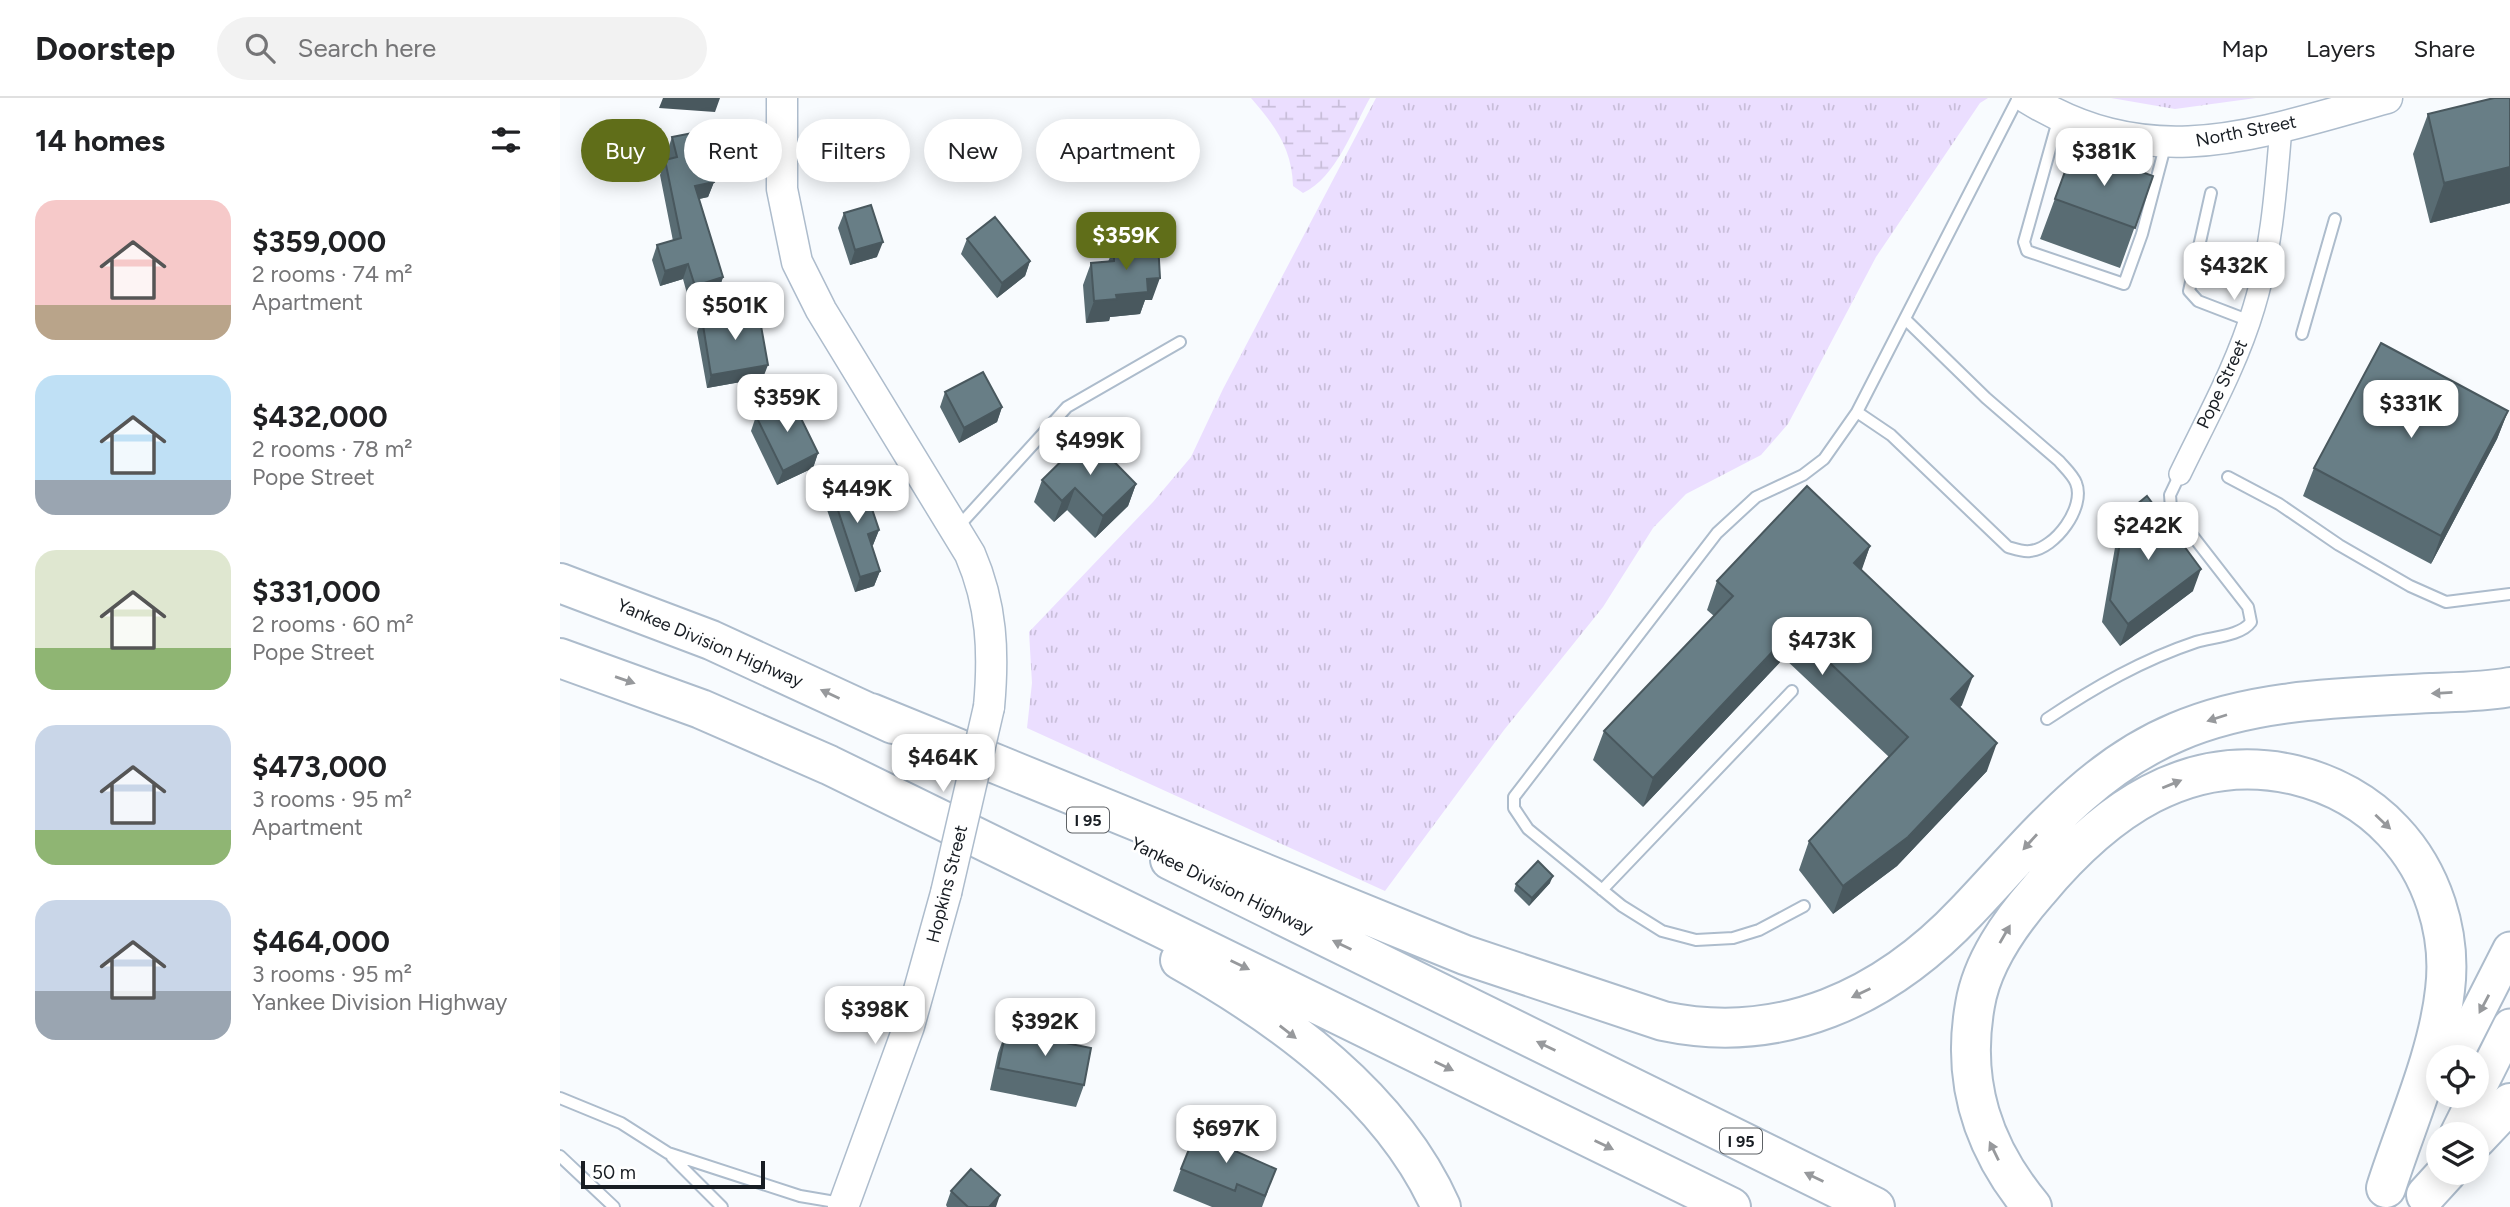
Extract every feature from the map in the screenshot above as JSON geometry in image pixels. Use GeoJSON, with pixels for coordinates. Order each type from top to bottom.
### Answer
{"type":"FeatureCollection","features":[{"type":"Feature","properties":{"kind":"highway","name":"Yankee Division Highway"},"geometry":{"type":"LineString","coordinates":[[560,583],[711,640],[871,713],[1875,1207]]}},
{"type":"Feature","properties":{"kind":"highway"},"geometry":{"type":"LineString","coordinates":[[560,658],[701,709],[871,785],[1731,1207]]}},
{"type":"Feature","properties":{"kind":"highway"},"geometry":{"type":"LineString","coordinates":[[871,713],[1465,955],[1596,1001],[1663,1021],[1735,1029],[1790,1021],[1832,1008],[1875,986],[1908,964],[1964,915],[2047,823],[2096,780],[2148,745],[2178,731],[2240,711],[2281,704],[2510,687]]}},
{"type":"Feature","properties":{"kind":"highway"},"geometry":{"type":"LineString","coordinates":[[2032,1207],[2007,1176],[1990,1146],[1977,1099],[1970,1038],[1975,1002],[1989,962],[2014,919],[2063,861],[2115,816],[2158,790],[2189,777],[2221,769],[2269,770],[2290,774],[2328,786],[2356,800],[2386,824],[2408,847],[2424,873],[2436,902],[2442,932],[2446,989],[2437,1032],[2380,1197]]}},
{"type":"Feature","properties":{"kind":"highway"},"geometry":{"type":"LineString","coordinates":[[871,785],[1200,971],[1282,1027],[1339,1073],[1381,1113],[1415,1158],[1441,1207]]}},
{"type":"Feature","properties":{"kind":"highway"},"geometry":{"type":"LineString","coordinates":[[2489,1125],[2510,1103]]}},
{"type":"Feature","properties":{"kind":"main road","name":"Hopkins Street"},"geometry":{"type":"LineString","coordinates":[[782,98],[782,190],[797,262],[821,310],[957,527],[978,572],[989,611],[993,649],[989,707],[946,893],[909,1026],[845,1206]]}},
{"type":"Feature","properties":{"kind":"main road","name":"North Street"},"geometry":{"type":"LineString","coordinates":[[2027,98],[2059,117],[2104,134],[2166,143],[2221,139],[2281,127],[2387,98]]}},
{"type":"Feature","properties":{"kind":"main road"},"geometry":{"type":"LineString","coordinates":[[2461,1045],[2510,949]]}},
{"type":"Feature","properties":{"kind":"main road"},"geometry":{"type":"LineString","coordinates":[[2489,1069],[2510,1026]]}},
{"type":"Feature","properties":{"kind":"main road"},"geometry":{"type":"LineString","coordinates":[[2380,1197],[2428,1108]]}},
{"type":"Feature","properties":{"kind":"street","name":"Pope Street"},"geometry":{"type":"LineString","coordinates":[[2180,474],[2240,348],[2250,321],[2271,228],[2281,127]]}},
{"type":"Feature","properties":{"kind":"lane"},"geometry":{"type":"LineString","coordinates":[[1804,906],[1759,930],[1733,938],[1681,938],[1645,923],[1528,828],[1514,808],[1514,797],[1717,533],[1756,497],[1813,468],[1833,449],[1857,412],[2018,98]]}},
{"type":"Feature","properties":{"kind":"lane"},"geometry":{"type":"LineString","coordinates":[[2059,117],[2024,242],[2026,251],[2124,284],[2142,234],[2166,143]]}},
{"type":"Feature","properties":{"kind":"lane"},"geometry":{"type":"LineString","coordinates":[[2211,193],[2189,291],[2200,303],[2250,321]]}},
{"type":"Feature","properties":{"kind":"lane"},"geometry":{"type":"LineString","coordinates":[[2302,334],[2335,219]]}},
{"type":"Feature","properties":{"kind":"lane"},"geometry":{"type":"LineString","coordinates":[[1857,412],[1891,435],[2008,547],[2031,551],[2042,548],[2066,525],[2075,510],[2076,484],[2059,461],[1986,398],[1905,319]]}},
{"type":"Feature","properties":{"kind":"lane"},"geometry":{"type":"LineString","coordinates":[[957,527],[1067,407],[1180,342]]}},
{"type":"Feature","properties":{"kind":"lane"},"geometry":{"type":"LineString","coordinates":[[2048,719],[2096,686],[2130,669],[2194,643],[2243,630],[2251,622],[2248,607],[2171,508],[2170,495],[2180,474]]}},
{"type":"Feature","properties":{"kind":"lane"},"geometry":{"type":"LineString","coordinates":[[2228,477],[2279,504],[2339,545],[2410,586],[2446,602],[2510,594]]}},
{"type":"Feature","properties":{"kind":"lane"},"geometry":{"type":"LineString","coordinates":[[1602,890],[1792,691]]}},
{"type":"Feature","properties":{"kind":"lane"},"geometry":{"type":"LineString","coordinates":[[560,1098],[621,1123],[668,1153],[722,1207]]}},
{"type":"Feature","properties":{"kind":"lane"},"geometry":{"type":"LineString","coordinates":[[668,1153],[800,1196],[845,1206]]}},
{"type":"Feature","properties":{"kind":"lane"},"geometry":{"type":"LineString","coordinates":[[560,1156],[614,1207]]}},
{"type":"Feature","properties":{"kind":"green space"},"geometry":{"type":"Polygon","coordinates":[[[1251,98],[1370,98],[1334,164],[1315,186],[1303,193],[1293,186],[1289,160],[1281,138],[1251,98]]]}},
{"type":"Feature","properties":{"kind":"green space"},"geometry":{"type":"Polygon","coordinates":[[[1376,98],[1988,98],[1980,103],[1876,257],[1788,424],[1761,455],[1686,494],[1653,528],[1603,607],[1504,730],[1385,891],[1027,728],[1032,683],[1029,632],[1153,502],[1191,457],[1223,389],[1376,98]]]}},
{"type":"Feature","properties":{"kind":"green space"},"geometry":{"type":"Polygon","coordinates":[[[2111,98],[2256,98],[2175,109],[2111,98]]]}},
{"type":"Feature","properties":{"kind":"building"},"geometry":{"type":"Polygon","coordinates":[[[2494,98],[2510,98],[2510,167],[2444,183],[2428,114],[2494,98]]]}},
{"type":"Feature","properties":{"kind":"building"},"geometry":{"type":"Polygon","coordinates":[[[684,135],[684,182],[714,182],[695,186],[723,277],[695,286],[688,264],[665,271],[657,245],[681,238],[670,182],[670,159],[677,157],[672,137],[684,135]]]}},
{"type":"Feature","properties":{"kind":"building"},"geometry":{"type":"Polygon","coordinates":[[[2074,147],[2153,176],[2135,228],[2055,199],[2074,147]]]}},
{"type":"Feature","properties":{"kind":"building"},"geometry":{"type":"Polygon","coordinates":[[[871,205],[883,242],[855,250],[844,213],[871,205]]]}},
{"type":"Feature","properties":{"kind":"building"},"geometry":{"type":"Polygon","coordinates":[[[995,217],[1030,261],[1002,283],[967,239],[995,217]]]}},
{"type":"Feature","properties":{"kind":"building"},"geometry":{"type":"Polygon","coordinates":[[[1158,243],[1160,278],[1147,279],[1148,292],[1116,295],[1117,299],[1094,301],[1091,263],[1114,261],[1114,247],[1158,243]]]}},
{"type":"Feature","properties":{"kind":"building"},"geometry":{"type":"Polygon","coordinates":[[[758,309],[768,365],[711,375],[702,319],[758,309]]]}},
{"type":"Feature","properties":{"kind":"building"},"geometry":{"type":"Polygon","coordinates":[[[2381,343],[2508,411],[2441,536],[2314,468],[2381,343]]]}},
{"type":"Feature","properties":{"kind":"building"},"geometry":{"type":"Polygon","coordinates":[[[983,372],[1002,407],[964,428],[945,392],[983,372]]]}},
{"type":"Feature","properties":{"kind":"building"},"geometry":{"type":"Polygon","coordinates":[[[791,398],[818,453],[783,471],[756,416],[791,398]]]}},
{"type":"Feature","properties":{"kind":"building"},"geometry":{"type":"Polygon","coordinates":[[[1088,435],[1136,484],[1103,516],[1075,488],[1062,501],[1042,480],[1088,435]]]}},
{"type":"Feature","properties":{"kind":"building"},"geometry":{"type":"Polygon","coordinates":[[[850,479],[854,492],[865,488],[879,530],[868,534],[880,571],[860,577],[830,486],[850,479]]]}},
{"type":"Feature","properties":{"kind":"building"},"geometry":{"type":"Polygon","coordinates":[[[1807,486],[1870,546],[1854,563],[1973,676],[1951,699],[1997,743],[1908,837],[1843,886],[1809,841],[1908,737],[1794,629],[1653,778],[1604,731],[1733,596],[1717,581],[1807,486]]]}},
{"type":"Feature","properties":{"kind":"building"},"geometry":{"type":"Polygon","coordinates":[[[2147,496],[2201,569],[2128,624],[2110,600],[2125,514],[2147,496]]]}},
{"type":"Feature","properties":{"kind":"building"},"geometry":{"type":"Polygon","coordinates":[[[1538,861],[1553,876],[1532,898],[1516,884],[1538,861]]]}},
{"type":"Feature","properties":{"kind":"building"},"geometry":{"type":"Polygon","coordinates":[[[1006,1031],[1091,1048],[1084,1085],[998,1068],[1006,1031]]]}},
{"type":"Feature","properties":{"kind":"building"},"geometry":{"type":"Polygon","coordinates":[[[1198,1127],[1220,1136],[1217,1143],[1276,1169],[1265,1196],[1237,1184],[1235,1191],[1181,1169],[1198,1127]]]}},
{"type":"Feature","properties":{"kind":"building"},"geometry":{"type":"Polygon","coordinates":[[[971,1169],[1000,1195],[989,1207],[968,1207],[951,1191],[971,1169]]]}}]}
